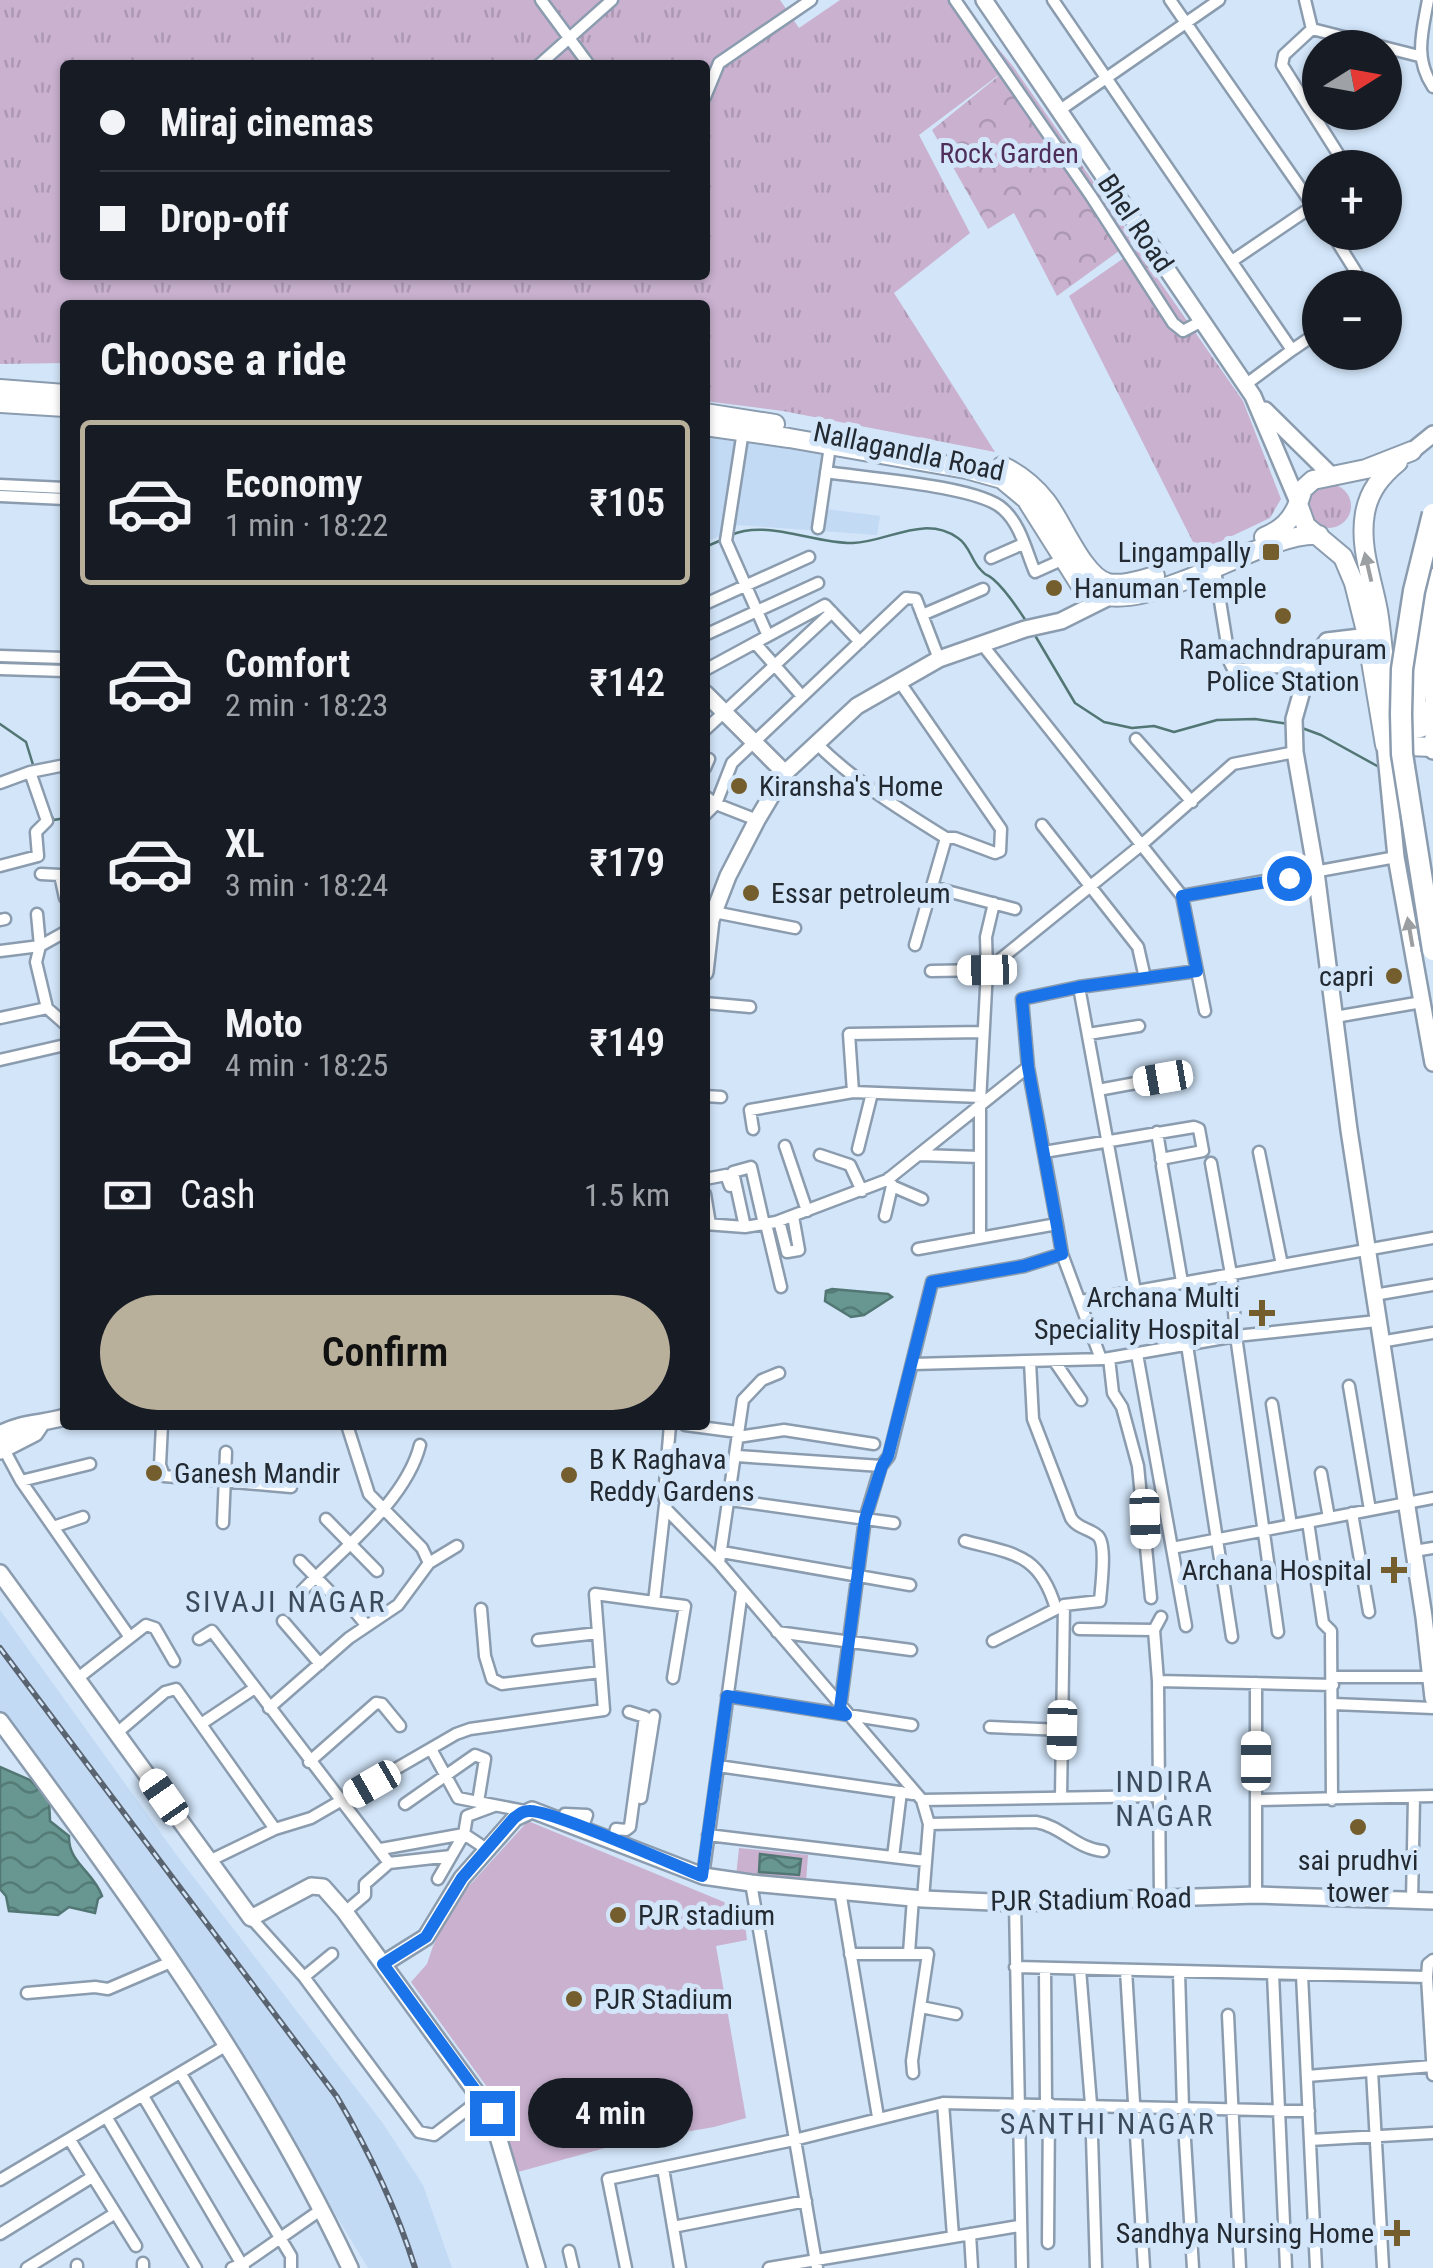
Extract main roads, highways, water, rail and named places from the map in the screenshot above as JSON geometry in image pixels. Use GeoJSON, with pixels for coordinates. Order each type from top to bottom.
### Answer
{"type":"FeatureCollection","features":[{"type":"Feature","properties":{"kind":"highway"},"geometry":{"type":"LineString","coordinates":[[1433,514],[1414,591],[1402,669],[1400,714],[1402,754],[1433,950]]}},
{"type":"Feature","properties":{"kind":"highway"},"geometry":{"type":"LineString","coordinates":[[1433,579],[1413,722],[1417,776],[1433,872]]}},
{"type":"Feature","properties":{"kind":"main road"},"geometry":{"type":"LineString","coordinates":[[0,388],[60,394]]}},
{"type":"Feature","properties":{"kind":"main road"},"geometry":{"type":"LineString","coordinates":[[0,403],[60,407]]}},
{"type":"Feature","properties":{"kind":"main road","name":"Nallagandla Road"},"geometry":{"type":"LineString","coordinates":[[710,415],[1022,477],[1055,514],[1087,567],[1105,582],[1105,591]]}},
{"type":"Feature","properties":{"kind":"main road","name":"Nallagandla Road"},"geometry":{"type":"LineString","coordinates":[[710,427],[992,469],[1026,498],[1064,559],[1105,591]]}},
{"type":"Feature","properties":{"kind":"main road"},"geometry":{"type":"LineString","coordinates":[[1105,591],[1209,560],[1273,533],[1292,518],[1303,490],[1313,480],[1366,470],[1412,451],[1372,488],[1365,513],[1364,550],[1377,701],[1385,745],[1433,749]]}},
{"type":"Feature","properties":{"kind":"main road"},"geometry":{"type":"LineString","coordinates":[[1298,503],[1306,526],[1320,535],[1348,566],[1405,727],[1420,728],[1431,710]]}},
{"type":"Feature","properties":{"kind":"main road"},"geometry":{"type":"LineString","coordinates":[[1105,591],[1214,570],[1287,538],[1320,535]]}},
{"type":"Feature","properties":{"kind":"main road"},"geometry":{"type":"LineString","coordinates":[[1377,701],[1386,675]]}},
{"type":"Feature","properties":{"kind":"water"},"geometry":{"type":"Polygon","coordinates":[[[826,1291],[892,1297],[864,1315],[851,1317],[825,1301],[826,1291]]]}},
{"type":"Feature","properties":{"kind":"water"},"geometry":{"type":"Polygon","coordinates":[[[0,1767],[30,1780],[49,1800],[50,1821],[69,1836],[77,1861],[102,1896],[95,1913],[69,1907],[58,1915],[9,1911],[0,1889],[0,1767]]]}},
{"type":"Feature","properties":{"kind":"water"},"geometry":{"type":"Polygon","coordinates":[[[760,1854],[801,1859],[799,1875],[759,1872],[760,1854]]]}},
{"type":"Feature","properties":{"kind":"waterway"},"geometry":{"type":"LineString","coordinates":[[731,535],[760,530],[853,543],[919,529],[945,531],[962,541],[977,565],[1002,588],[1026,621]]}},
{"type":"Feature","properties":{"kind":"waterway"},"geometry":{"type":"LineString","coordinates":[[710,545],[724,539]]}},
{"type":"Feature","properties":{"kind":"waterway"},"geometry":{"type":"LineString","coordinates":[[1033,632],[1075,703],[1104,722],[1132,728],[1154,726],[1174,732],[1217,720],[1255,719],[1289,724]]}},
{"type":"Feature","properties":{"kind":"waterway"},"geometry":{"type":"LineString","coordinates":[[0,724],[26,742],[34,768]]}},
{"type":"Feature","properties":{"kind":"waterway"},"geometry":{"type":"LineString","coordinates":[[1302,728],[1379,767]]}},
{"type":"Feature","properties":{"kind":"waterway"},"geometry":{"type":"LineString","coordinates":[[37,776],[42,792]]}},
{"type":"Feature","properties":{"kind":"waterway"},"geometry":{"type":"LineString","coordinates":[[50,814],[54,820],[60,819]]}},
{"type":"Feature","properties":{"kind":"railway"},"geometry":{"type":"LineString","coordinates":[[0,1648],[337,2097],[381,2181],[415,2268]]}},
{"type":"Feature","properties":{"kind":"place","name":"Lingampally"},"geometry":{"type":"Point","coordinates":[1271,552]}},
{"type":"Feature","properties":{"kind":"place","name":"Hanuman Temple"},"geometry":{"type":"Point","coordinates":[1054,588]}},
{"type":"Feature","properties":{"kind":"place","name":"Ramachndrapuram Police Station"},"geometry":{"type":"Point","coordinates":[1283,616]}},
{"type":"Feature","properties":{"kind":"place","name":"Kiransha's Home"},"geometry":{"type":"Point","coordinates":[739,786]}},
{"type":"Feature","properties":{"kind":"place","name":"Essar petroleum"},"geometry":{"type":"Point","coordinates":[751,893]}},
{"type":"Feature","properties":{"kind":"place","name":"capri"},"geometry":{"type":"Point","coordinates":[1394,976]}},
{"type":"Feature","properties":{"kind":"place","name":"Archana Multi Speciality Hospital"},"geometry":{"type":"Point","coordinates":[1262,1313]}},
{"type":"Feature","properties":{"kind":"place","name":"Ganesh Mandir"},"geometry":{"type":"Point","coordinates":[154,1473]}},
{"type":"Feature","properties":{"kind":"place","name":"B K Raghava Reddy Gardens"},"geometry":{"type":"Point","coordinates":[569,1475]}},
{"type":"Feature","properties":{"kind":"place","name":"Archana Hospital"},"geometry":{"type":"Point","coordinates":[1394,1570]}},
{"type":"Feature","properties":{"kind":"place","name":"sai prudhvi tower"},"geometry":{"type":"Point","coordinates":[1358,1827]}},
{"type":"Feature","properties":{"kind":"place","name":"PJR stadium"},"geometry":{"type":"Point","coordinates":[618,1915]}},
{"type":"Feature","properties":{"kind":"place","name":"PJR Stadium"},"geometry":{"type":"Point","coordinates":[574,1999]}},
{"type":"Feature","properties":{"kind":"place","name":"Sandhya Nursing Home"},"geometry":{"type":"Point","coordinates":[1397,2233]}},
{"type":"Feature","properties":{"kind":"district","name":"SIVAJI NAGAR"},"geometry":{"type":"Point","coordinates":[286,1602]}},
{"type":"Feature","properties":{"kind":"district","name":"INDIRA NAGAR"},"geometry":{"type":"Point","coordinates":[1165,1799]}},
{"type":"Feature","properties":{"kind":"district","name":"SANTHI NAGAR"},"geometry":{"type":"Point","coordinates":[1108,2124]}},
{"type":"Feature","properties":{"kind":"park label","name":"Rock Garden"},"geometry":{"type":"Point","coordinates":[1009,153]}}]}
